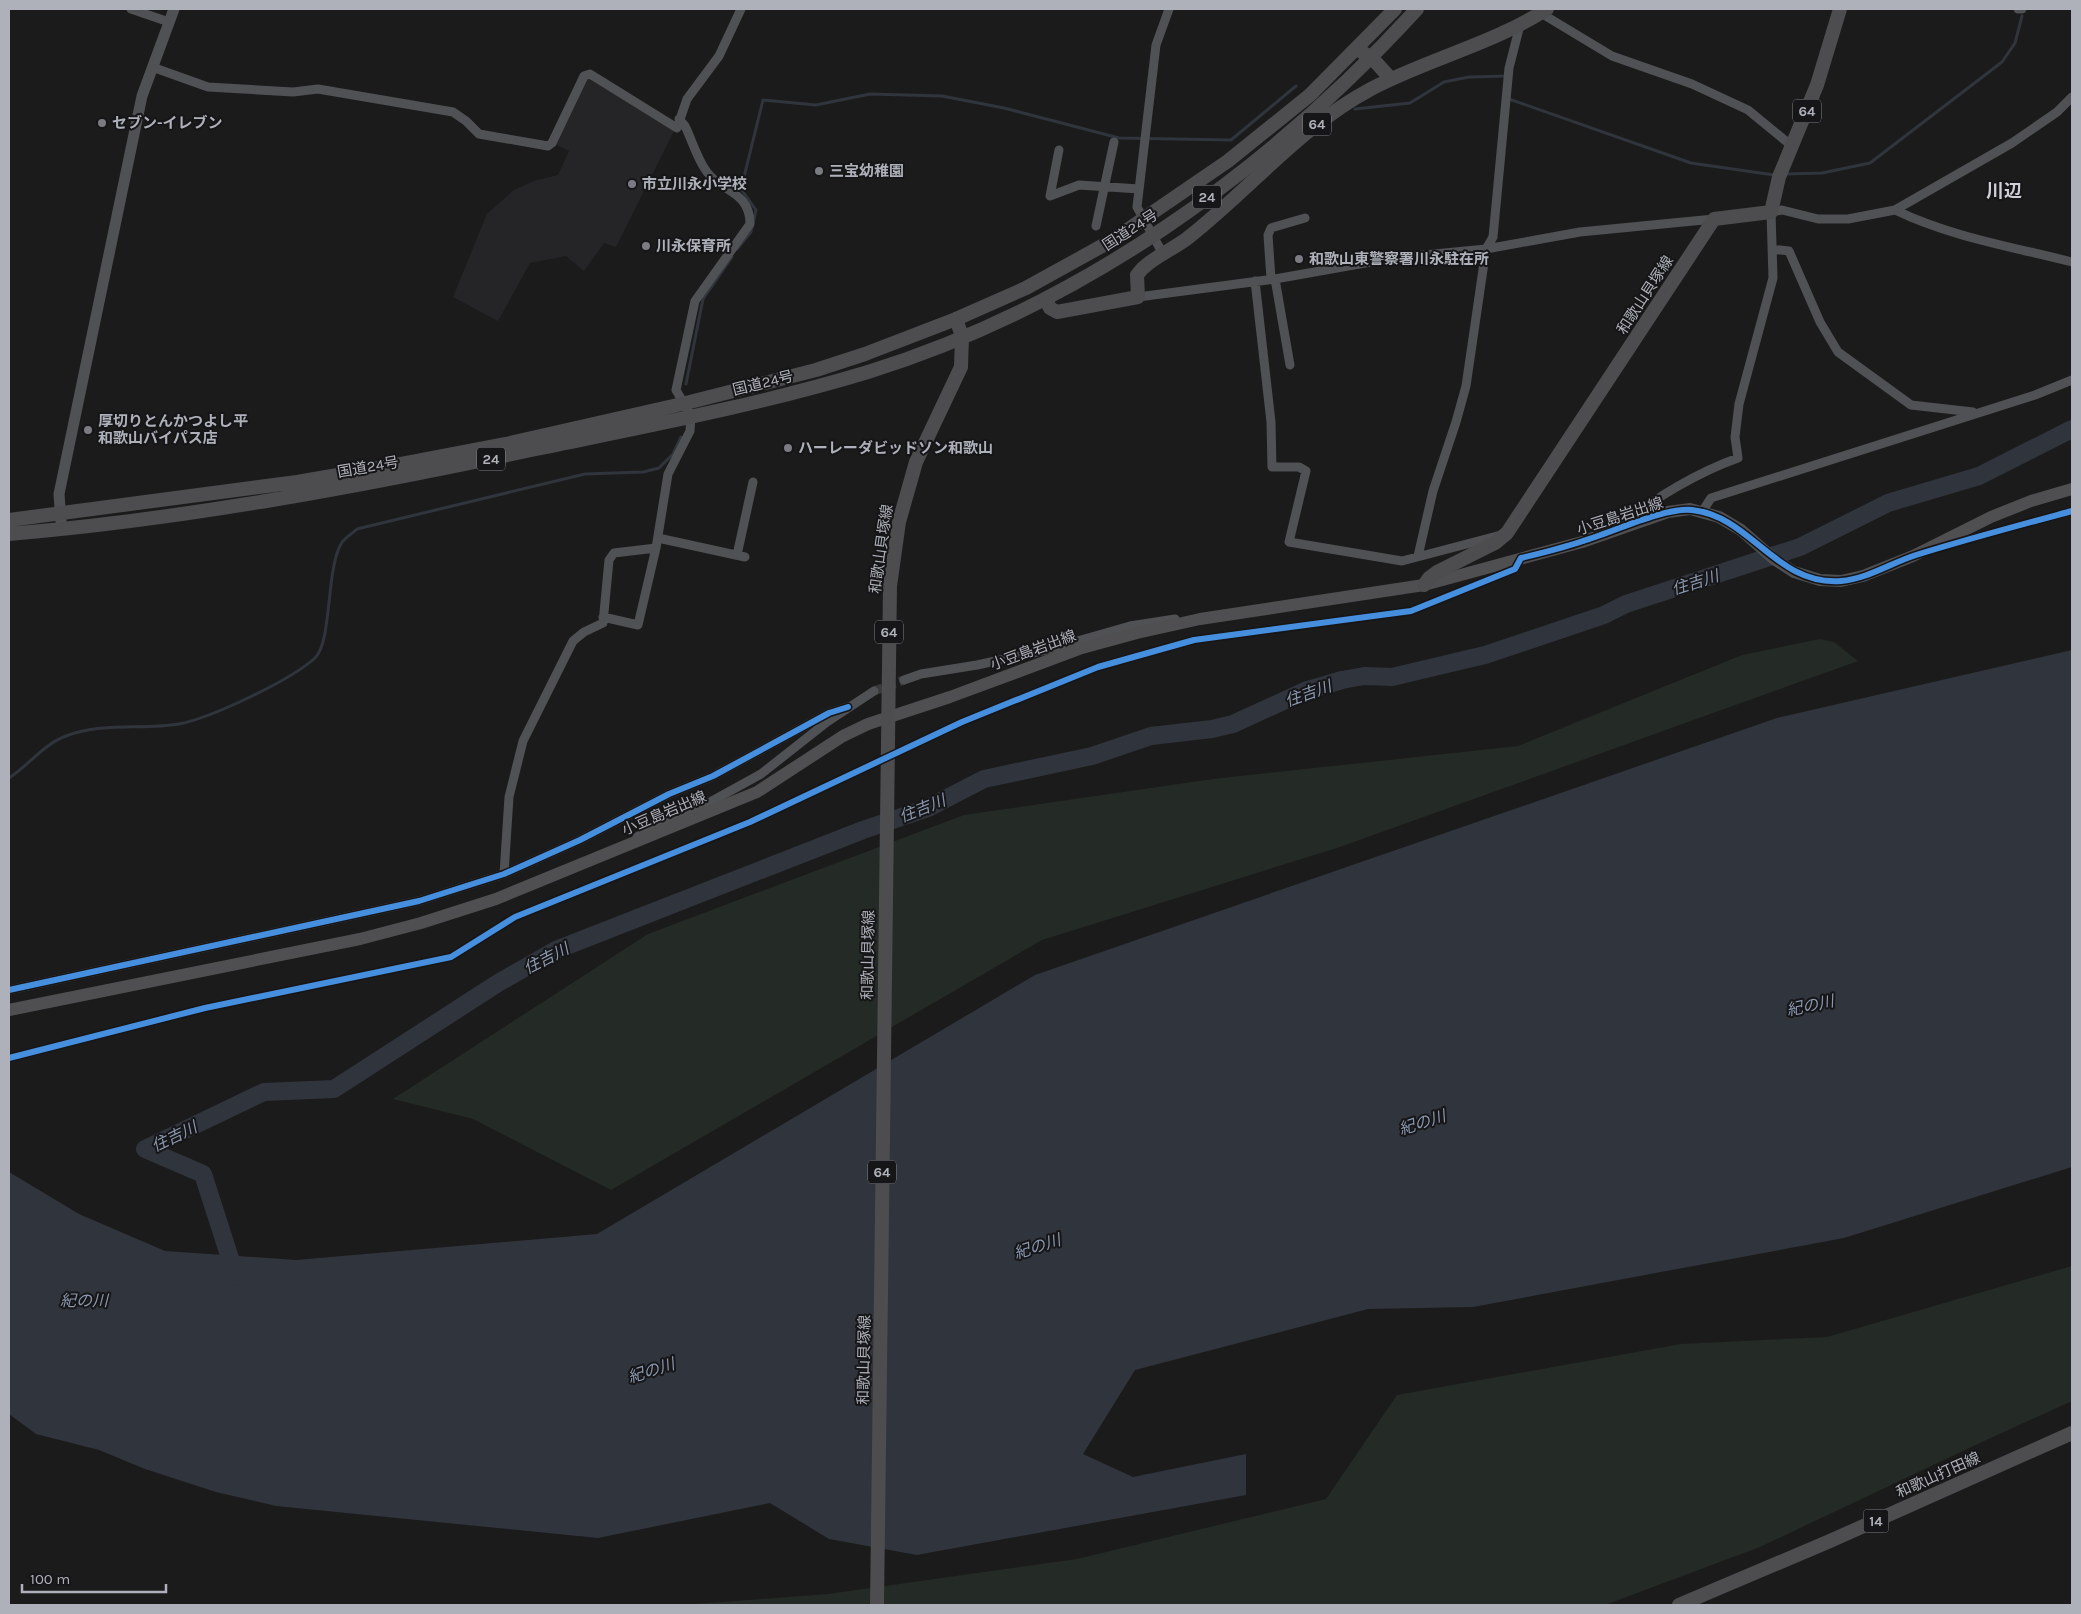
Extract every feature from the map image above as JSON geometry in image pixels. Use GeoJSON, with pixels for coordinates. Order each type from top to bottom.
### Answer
{"type":"FeatureCollection","features":[{"type":"Feature","properties":{"kind":"main road","name":"国道24号"},"geometry":{"type":"LineString","coordinates":[[9,520],[297,482],[396,466],[506,444],[682,404],[816,370],[956,319],[1026,288],[1111,240],[1228,161],[1310,95],[1395,9]]}},
{"type":"Feature","properties":{"kind":"main road","name":"国道24号"},"geometry":{"type":"LineString","coordinates":[[9,534],[62,530],[217,510],[418,474],[756,403],[870,371],[962,336],[1046,300],[1152,237],[1256,160],[1308,118],[1372,58],[1417,9]]}},
{"type":"Feature","properties":{"kind":"main road","name":"64"},"geometry":{"type":"LineString","coordinates":[[1138,297],[1137,275],[1148,263],[1188,238],[1311,129],[1369,90],[1520,24],[1541,10]]}},
{"type":"Feature","properties":{"kind":"main road","name":"64"},"geometry":{"type":"LineString","coordinates":[[1771,212],[1779,177],[1794,144],[1816,85],[1836,10]]}},
{"type":"Feature","properties":{"kind":"main road"},"geometry":{"type":"LineString","coordinates":[[1357,49],[1372,58],[1391,79]]}},
{"type":"Feature","properties":{"kind":"main road"},"geometry":{"type":"LineString","coordinates":[[1714,219],[1771,212]]}},
{"type":"Feature","properties":{"kind":"main road","name":"和歌山貝塚線"},"geometry":{"type":"LineString","coordinates":[[1424,585],[1429,578],[1438,572],[1495,543],[1507,533],[1714,219]]}},
{"type":"Feature","properties":{"kind":"main road"},"geometry":{"type":"LineString","coordinates":[[1046,300],[1050,308],[1057,312],[1138,297]]}},
{"type":"Feature","properties":{"kind":"main road","name":"和歌山貝塚線"},"geometry":{"type":"LineString","coordinates":[[877,1605],[890,586],[898,522],[916,462],[961,367],[962,336],[956,319]]}},
{"type":"Feature","properties":{"kind":"main road","name":"小豆島岩出線"},"geometry":{"type":"LineString","coordinates":[[9,1010],[351,941],[421,923],[496,899],[757,792],[843,736],[888,717],[950,697],[1082,648],[1137,633],[1200,619],[1424,585],[1582,542],[1668,512],[1690,509],[1719,517],[1741,530],[1774,559],[1794,572],[1820,580],[1841,581],[1863,576],[1913,556],[1991,517],[2031,501],[2072,489]]}},
{"type":"Feature","properties":{"kind":"main road","name":"和歌山打田線"},"geometry":{"type":"LineString","coordinates":[[1679,1605],[1830,1541],[2072,1433]]}},
{"type":"Feature","properties":{"kind":"street"},"geometry":{"type":"LineString","coordinates":[[132,9],[169,22]]}},
{"type":"Feature","properties":{"kind":"street"},"geometry":{"type":"LineString","coordinates":[[62,530],[59,494],[142,96],[174,9]]}},
{"type":"Feature","properties":{"kind":"street"},"geometry":{"type":"LineString","coordinates":[[152,67],[208,87],[293,92],[318,88],[453,112],[466,121],[479,134],[548,146],[556,135],[584,76],[590,74],[677,128],[687,99],[719,56],[741,9]]}},
{"type":"Feature","properties":{"kind":"street"},"geometry":{"type":"LineString","coordinates":[[1163,254],[1137,207],[1156,44],[1169,9]]}},
{"type":"Feature","properties":{"kind":"street"},"geometry":{"type":"LineString","coordinates":[[1541,10],[1612,56],[1692,84],[1748,110],[1787,142],[1794,144]]}},
{"type":"Feature","properties":{"kind":"street"},"geometry":{"type":"LineString","coordinates":[[1418,556],[1433,491],[1466,386],[1486,249],[1493,237],[1509,68],[1520,24]]}},
{"type":"Feature","properties":{"kind":"street"},"geometry":{"type":"LineString","coordinates":[[1623,528],[1634,516],[1681,486],[1713,467],[1738,458],[1735,437],[1739,404],[1773,278],[1771,212],[1782,210],[1818,219],[1848,219],[1895,210],[2012,143],[2057,112],[2072,97]]}},
{"type":"Feature","properties":{"kind":"street"},"geometry":{"type":"LineString","coordinates":[[603,617],[638,625],[658,538],[668,474],[690,431],[690,416],[676,390],[695,301],[750,224],[750,215],[739,196],[707,173],[680,119]]}},
{"type":"Feature","properties":{"kind":"street"},"geometry":{"type":"LineString","coordinates":[[1096,226],[1114,142]]}},
{"type":"Feature","properties":{"kind":"street"},"geometry":{"type":"LineString","coordinates":[[1060,150],[1050,196],[1079,186],[1139,189]]}},
{"type":"Feature","properties":{"kind":"street"},"geometry":{"type":"LineString","coordinates":[[1895,210],[1912,218],[1979,240],[2072,262]]}},
{"type":"Feature","properties":{"kind":"street"},"geometry":{"type":"LineString","coordinates":[[1290,365],[1273,279],[1268,235],[1271,228],[1305,218]]}},
{"type":"Feature","properties":{"kind":"street"},"geometry":{"type":"LineString","coordinates":[[1138,297],[1273,279],[1393,258],[1486,249],[1580,232],[1714,219]]}},
{"type":"Feature","properties":{"kind":"street"},"geometry":{"type":"LineString","coordinates":[[1772,249],[1789,251],[1820,322],[1838,352],[1911,405],[1975,412]]}},
{"type":"Feature","properties":{"kind":"street"},"geometry":{"type":"LineString","coordinates":[[1255,281],[1271,422],[1272,467],[1299,467],[1306,471],[1289,542],[1402,561],[1507,533]]}},
{"type":"Feature","properties":{"kind":"street"},"geometry":{"type":"LineString","coordinates":[[1702,512],[1711,498],[1975,412],[2036,395],[2072,380]]}},
{"type":"Feature","properties":{"kind":"street"},"geometry":{"type":"LineString","coordinates":[[658,538],[741,556],[752,482]]}},
{"type":"Feature","properties":{"kind":"street"},"geometry":{"type":"LineString","coordinates":[[504,874],[509,797],[523,741],[573,641],[584,632],[602,623],[609,560],[614,552],[656,548]]}},
{"type":"Feature","properties":{"kind":"street"},"geometry":{"type":"LineString","coordinates":[[904,680],[921,674],[977,666],[1046,650],[1130,626],[1182,618],[1200,619]]}},
{"type":"Feature","properties":{"kind":"street"},"geometry":{"type":"LineString","coordinates":[[614,852],[648,830],[712,801],[761,774],[848,707],[874,691]]}},
{"type":"Feature","properties":{"kind":"street"},"geometry":{"type":"LineString","coordinates":[[9,990],[419,901],[504,874],[669,794],[713,776],[829,713],[848,707]]}},
{"type":"Feature","properties":{"kind":"shaded area"},"geometry":{"type":"Polygon","coordinates":[[[592,77],[674,131],[616,247],[604,243],[584,271],[566,256],[530,263],[498,321],[453,297],[487,214],[514,190],[534,181],[558,175],[569,151],[555,144],[586,79],[592,77]]]}},
{"type":"Feature","properties":{"kind":"shaded area"},"geometry":{"type":"Polygon","coordinates":[[[1820,639],[1834,642],[1858,661],[1340,847],[1042,940],[611,1190],[473,1119],[393,1099],[648,934],[964,815],[1213,779],[1518,746],[1742,655],[1820,639]]]}},
{"type":"Feature","properties":{"kind":"shaded area"},"geometry":{"type":"Polygon","coordinates":[[[2072,1266],[2072,1401],[1760,1547],[1605,1605],[682,1605],[828,1594],[1077,1559],[1326,1499],[1397,1395],[1681,1344],[1827,1337],[2072,1266]]]}},
{"type":"Feature","properties":{"kind":"water","name":"紀の川"},"geometry":{"type":"Polygon","coordinates":[[[2072,650],[2072,1167],[1844,1238],[1473,1307],[1368,1309],[1135,1370],[1083,1454],[1133,1477],[1246,1454],[1246,1495],[917,1555],[829,1539],[770,1503],[598,1538],[276,1506],[216,1492],[145,1469],[99,1450],[36,1434],[9,1414],[9,1172],[79,1214],[165,1251],[296,1260],[597,1234],[1035,975],[1777,718],[2072,650]]]}},
{"type":"Feature","properties":{"kind":"waterway"},"geometry":{"type":"LineString","coordinates":[[1786,174],[1822,173],[1870,163],[2002,62],[2015,43],[2022,16]]}},
{"type":"Feature","properties":{"kind":"waterway"},"geometry":{"type":"LineString","coordinates":[[1355,109],[1410,103],[1444,82],[1469,77],[1507,76]]}},
{"type":"Feature","properties":{"kind":"waterway"},"geometry":{"type":"LineString","coordinates":[[737,249],[751,232],[756,210],[741,189],[763,100],[816,105],[870,94],[942,96],[1004,108],[1119,138],[1231,140],[1296,86]]}},
{"type":"Feature","properties":{"kind":"waterway"},"geometry":{"type":"LineString","coordinates":[[1509,99],[1691,163],[1774,175]]}},
{"type":"Feature","properties":{"kind":"waterway"},"geometry":{"type":"LineString","coordinates":[[686,384],[703,299],[732,257]]}},
{"type":"Feature","properties":{"kind":"waterway","name":"住吉川"},"geometry":{"type":"LineString","coordinates":[[236,1277],[203,1174],[145,1149],[264,1092],[334,1089],[498,983],[556,950],[863,830],[928,808],[984,779],[1092,756],[1151,736],[1212,729],[1233,724],[1305,691],[1342,680],[1364,676],[1392,677],[1485,655],[1604,615],[1626,604],[1800,547],[1888,503],[1979,476],[2072,429]]}},
{"type":"Feature","properties":{"kind":"waterway"},"geometry":{"type":"LineString","coordinates":[[9,778],[44,749],[66,736],[94,729],[165,726],[193,720],[250,697],[304,667],[315,658],[324,637],[336,556],[342,542],[357,529],[585,474],[643,472],[659,468],[673,454],[681,437]]}},
{"type":"Feature","properties":{"kind":"tunnel"},"geometry":{"type":"LineString","coordinates":[[874,691],[904,680]]}},
{"type":"Feature","properties":{"kind":"cycle path"},"geometry":{"type":"LineString","coordinates":[[9,1058],[205,1008],[451,957],[515,917],[750,822],[962,722],[1098,667],[1194,640],[1411,611],[1515,569],[1521,558],[1568,546],[1668,512],[1692,510],[1713,515],[1731,524],[1781,562],[1799,573],[1818,580],[1841,581],[1860,577],[1935,549],[2072,511]]}},
{"type":"Feature","properties":{"kind":"cycle path"},"geometry":{"type":"LineString","coordinates":[[9,990],[419,901],[504,874],[580,840],[669,794],[713,776],[829,713],[848,707]]}},
{"type":"Feature","properties":{"kind":"place","name":"セブン-イレブン"},"geometry":{"type":"Point","coordinates":[102,123]}},
{"type":"Feature","properties":{"kind":"place","name":"三宝幼稚園"},"geometry":{"type":"Point","coordinates":[819,171]}},
{"type":"Feature","properties":{"kind":"place","name":"市立川永小学校"},"geometry":{"type":"Point","coordinates":[632,184]}},
{"type":"Feature","properties":{"kind":"place","name":"川永保育所"},"geometry":{"type":"Point","coordinates":[646,246]}},
{"type":"Feature","properties":{"kind":"place","name":"和歌山東警察署川永駐在所"},"geometry":{"type":"Point","coordinates":[1299,259]}},
{"type":"Feature","properties":{"kind":"place","name":"厚切りとんかつよし平 和歌山バイパス店"},"geometry":{"type":"Point","coordinates":[88,430]}},
{"type":"Feature","properties":{"kind":"place","name":"ハーレーダビッドソン和歌山"},"geometry":{"type":"Point","coordinates":[788,448]}},
{"type":"Feature","properties":{"kind":"district","name":"川辺"},"geometry":{"type":"Point","coordinates":[2004,191]}}]}
